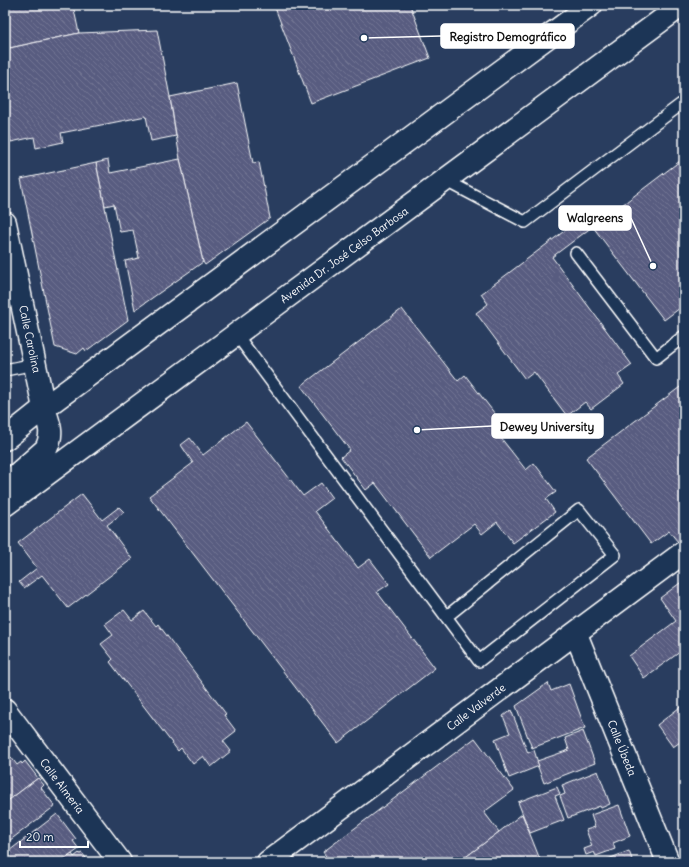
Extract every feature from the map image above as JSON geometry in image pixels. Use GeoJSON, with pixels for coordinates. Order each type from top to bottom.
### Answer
{"type":"FeatureCollection","features":[{"type":"Feature","properties":{"kind":"main road"},"geometry":{"type":"LineString","coordinates":[[5,439],[44,408],[590,5]]}},
{"type":"Feature","properties":{"kind":"main road","name":"Avenida Dr. José Celso Barbosa"},"geometry":{"type":"LineString","coordinates":[[5,505],[682,5]]}},
{"type":"Feature","properties":{"kind":"main road","name":"Calle Carolina"},"geometry":{"type":"LineString","coordinates":[[5,223],[44,408],[51,433],[46,449],[5,485]]}},
{"type":"Feature","properties":{"kind":"main road","name":"Calle Valverde"},"geometry":{"type":"LineString","coordinates":[[268,862],[576,634],[684,552]]}},
{"type":"Feature","properties":{"kind":"main road","name":"Calle Úbeda"},"geometry":{"type":"LineString","coordinates":[[576,634],[668,862]]}},
{"type":"Feature","properties":{"kind":"main road","name":"Calle Almería"},"geometry":{"type":"LineString","coordinates":[[5,710],[120,862]]}},
{"type":"Feature","properties":{"kind":"lane"},"geometry":{"type":"LineString","coordinates":[[445,180],[525,222],[684,102]]}},
{"type":"Feature","properties":{"kind":"lane"},"geometry":{"type":"LineString","coordinates":[[576,253],[656,358],[684,336]]}},
{"type":"Feature","properties":{"kind":"lane"},"geometry":{"type":"LineString","coordinates":[[236,334],[478,661],[615,555],[579,510],[446,617]]}},
{"type":"Feature","properties":{"kind":"lane"},"geometry":{"type":"LineString","coordinates":[[5,370],[35,364]]}},
{"type":"Feature","properties":{"kind":"building"},"geometry":{"type":"Polygon","coordinates":[[[5,5],[73,5],[79,33],[5,49],[5,5]]]}},
{"type":"Feature","properties":{"kind":"building"},"geometry":{"type":"Polygon","coordinates":[[[274,5],[410,5],[430,58],[311,103],[274,5]]]}},
{"type":"Feature","properties":{"kind":"building"},"geometry":{"type":"Polygon","coordinates":[[[157,30],[176,136],[151,141],[146,116],[61,133],[63,142],[36,148],[34,137],[11,142],[5,114],[5,49],[79,33],[157,30]]]}},
{"type":"Feature","properties":{"kind":"building"},"geometry":{"type":"Polygon","coordinates":[[[237,83],[253,163],[259,162],[270,218],[205,265],[203,262],[180,159],[170,97],[237,83]]]}},
{"type":"Feature","properties":{"kind":"building"},"geometry":{"type":"Polygon","coordinates":[[[684,158],[684,305],[664,320],[593,227],[684,158]]]}},
{"type":"Feature","properties":{"kind":"building"},"geometry":{"type":"Polygon","coordinates":[[[180,159],[203,262],[135,310],[125,261],[139,258],[133,230],[120,232],[114,204],[105,206],[96,163],[108,160],[110,173],[180,159]]]}},
{"type":"Feature","properties":{"kind":"building"},"geometry":{"type":"Polygon","coordinates":[[[96,163],[128,320],[86,351],[84,348],[77,354],[55,347],[21,179],[96,163]]]}},
{"type":"Feature","properties":{"kind":"building"},"geometry":{"type":"Polygon","coordinates":[[[592,210],[600,221],[552,257],[632,365],[618,375],[624,384],[591,409],[585,402],[567,416],[534,372],[525,379],[476,313],[488,304],[481,294],[592,210]]]}},
{"type":"Feature","properties":{"kind":"building"},"geometry":{"type":"Polygon","coordinates":[[[402,309],[458,381],[465,375],[505,427],[497,433],[526,470],[534,463],[556,492],[546,499],[555,512],[513,543],[497,522],[482,534],[474,524],[431,557],[375,483],[366,490],[341,457],[350,450],[301,386],[402,309]]]}},
{"type":"Feature","properties":{"kind":"building"},"geometry":{"type":"Polygon","coordinates":[[[684,384],[684,538],[678,542],[669,531],[651,544],[586,458],[684,384]]]}},
{"type":"Feature","properties":{"kind":"building"},"geometry":{"type":"Polygon","coordinates":[[[246,422],[303,496],[321,483],[332,498],[315,511],[358,568],[370,559],[389,584],[377,592],[435,668],[338,743],[149,496],[193,463],[181,445],[190,438],[203,455],[246,422]]]}},
{"type":"Feature","properties":{"kind":"building"},"geometry":{"type":"Polygon","coordinates":[[[82,494],[102,520],[119,507],[124,512],[107,525],[132,559],[68,608],[42,575],[24,588],[19,582],[37,568],[18,543],[82,494]]]}},
{"type":"Feature","properties":{"kind":"building"},"geometry":{"type":"Polygon","coordinates":[[[684,580],[684,649],[644,678],[629,656],[676,621],[660,598],[684,580]]]}},
{"type":"Feature","properties":{"kind":"building"},"geometry":{"type":"Polygon","coordinates":[[[124,610],[132,620],[144,611],[156,626],[158,624],[226,714],[224,715],[236,731],[223,741],[231,751],[211,767],[203,756],[193,764],[181,748],[178,751],[110,662],[113,659],[101,644],[113,635],[105,624],[124,610]]]}},
{"type":"Feature","properties":{"kind":"building"},"geometry":{"type":"Polygon","coordinates":[[[548,683],[551,691],[569,684],[585,728],[532,748],[516,706],[548,683]]]}},
{"type":"Feature","properties":{"kind":"building"},"geometry":{"type":"Polygon","coordinates":[[[684,704],[684,741],[683,740],[673,747],[657,725],[684,704]]]}},
{"type":"Feature","properties":{"kind":"building"},"geometry":{"type":"Polygon","coordinates":[[[511,710],[528,753],[534,750],[539,766],[509,778],[495,739],[510,733],[503,716],[511,710]]]}},
{"type":"Feature","properties":{"kind":"building"},"geometry":{"type":"Polygon","coordinates":[[[583,731],[595,763],[544,783],[537,761],[569,750],[565,738],[583,731]]]}},
{"type":"Feature","properties":{"kind":"building"},"geometry":{"type":"Polygon","coordinates":[[[475,738],[514,790],[484,812],[499,832],[459,862],[330,862],[323,852],[475,738]]]}},
{"type":"Feature","properties":{"kind":"building"},"geometry":{"type":"Polygon","coordinates":[[[11,757],[17,765],[21,762],[22,764],[25,761],[38,778],[5,803],[5,761],[11,757]]]}},
{"type":"Feature","properties":{"kind":"building"},"geometry":{"type":"Polygon","coordinates":[[[598,771],[610,804],[601,808],[600,806],[568,818],[560,796],[565,794],[562,785],[598,771]]]}},
{"type":"Feature","properties":{"kind":"building"},"geometry":{"type":"Polygon","coordinates":[[[38,778],[44,785],[41,788],[55,806],[5,844],[5,803],[38,778]]]}},
{"type":"Feature","properties":{"kind":"building"},"geometry":{"type":"Polygon","coordinates":[[[557,787],[560,794],[555,796],[564,820],[530,833],[518,802],[557,787]]]}},
{"type":"Feature","properties":{"kind":"building"},"geometry":{"type":"Polygon","coordinates":[[[619,805],[630,836],[613,843],[615,849],[596,856],[594,852],[586,855],[584,849],[592,846],[586,830],[595,827],[591,815],[619,805]]]}},
{"type":"Feature","properties":{"kind":"building"},"geometry":{"type":"Polygon","coordinates":[[[57,814],[76,839],[73,841],[79,849],[61,862],[5,862],[5,854],[57,814]]]}},
{"type":"Feature","properties":{"kind":"building"},"geometry":{"type":"Polygon","coordinates":[[[522,814],[541,862],[459,862],[499,832],[522,814]]]}},
{"type":"Feature","properties":{"kind":"building"},"geometry":{"type":"Polygon","coordinates":[[[629,851],[633,862],[600,862],[629,851]]]}},
{"type":"Feature","properties":{"kind":"building"},"geometry":{"type":"Polygon","coordinates":[[[79,853],[82,853],[89,862],[61,862],[72,854],[74,857],[79,853]]]}},
{"type":"Feature","properties":{"kind":"place","name":"Registro Demográfico"},"geometry":{"type":"Point","coordinates":[364,38]}},
{"type":"Feature","properties":{"kind":"place","name":"Walgreens"},"geometry":{"type":"Point","coordinates":[653,266]}},
{"type":"Feature","properties":{"kind":"place","name":"Dewey University"},"geometry":{"type":"Point","coordinates":[417,430]}}]}
